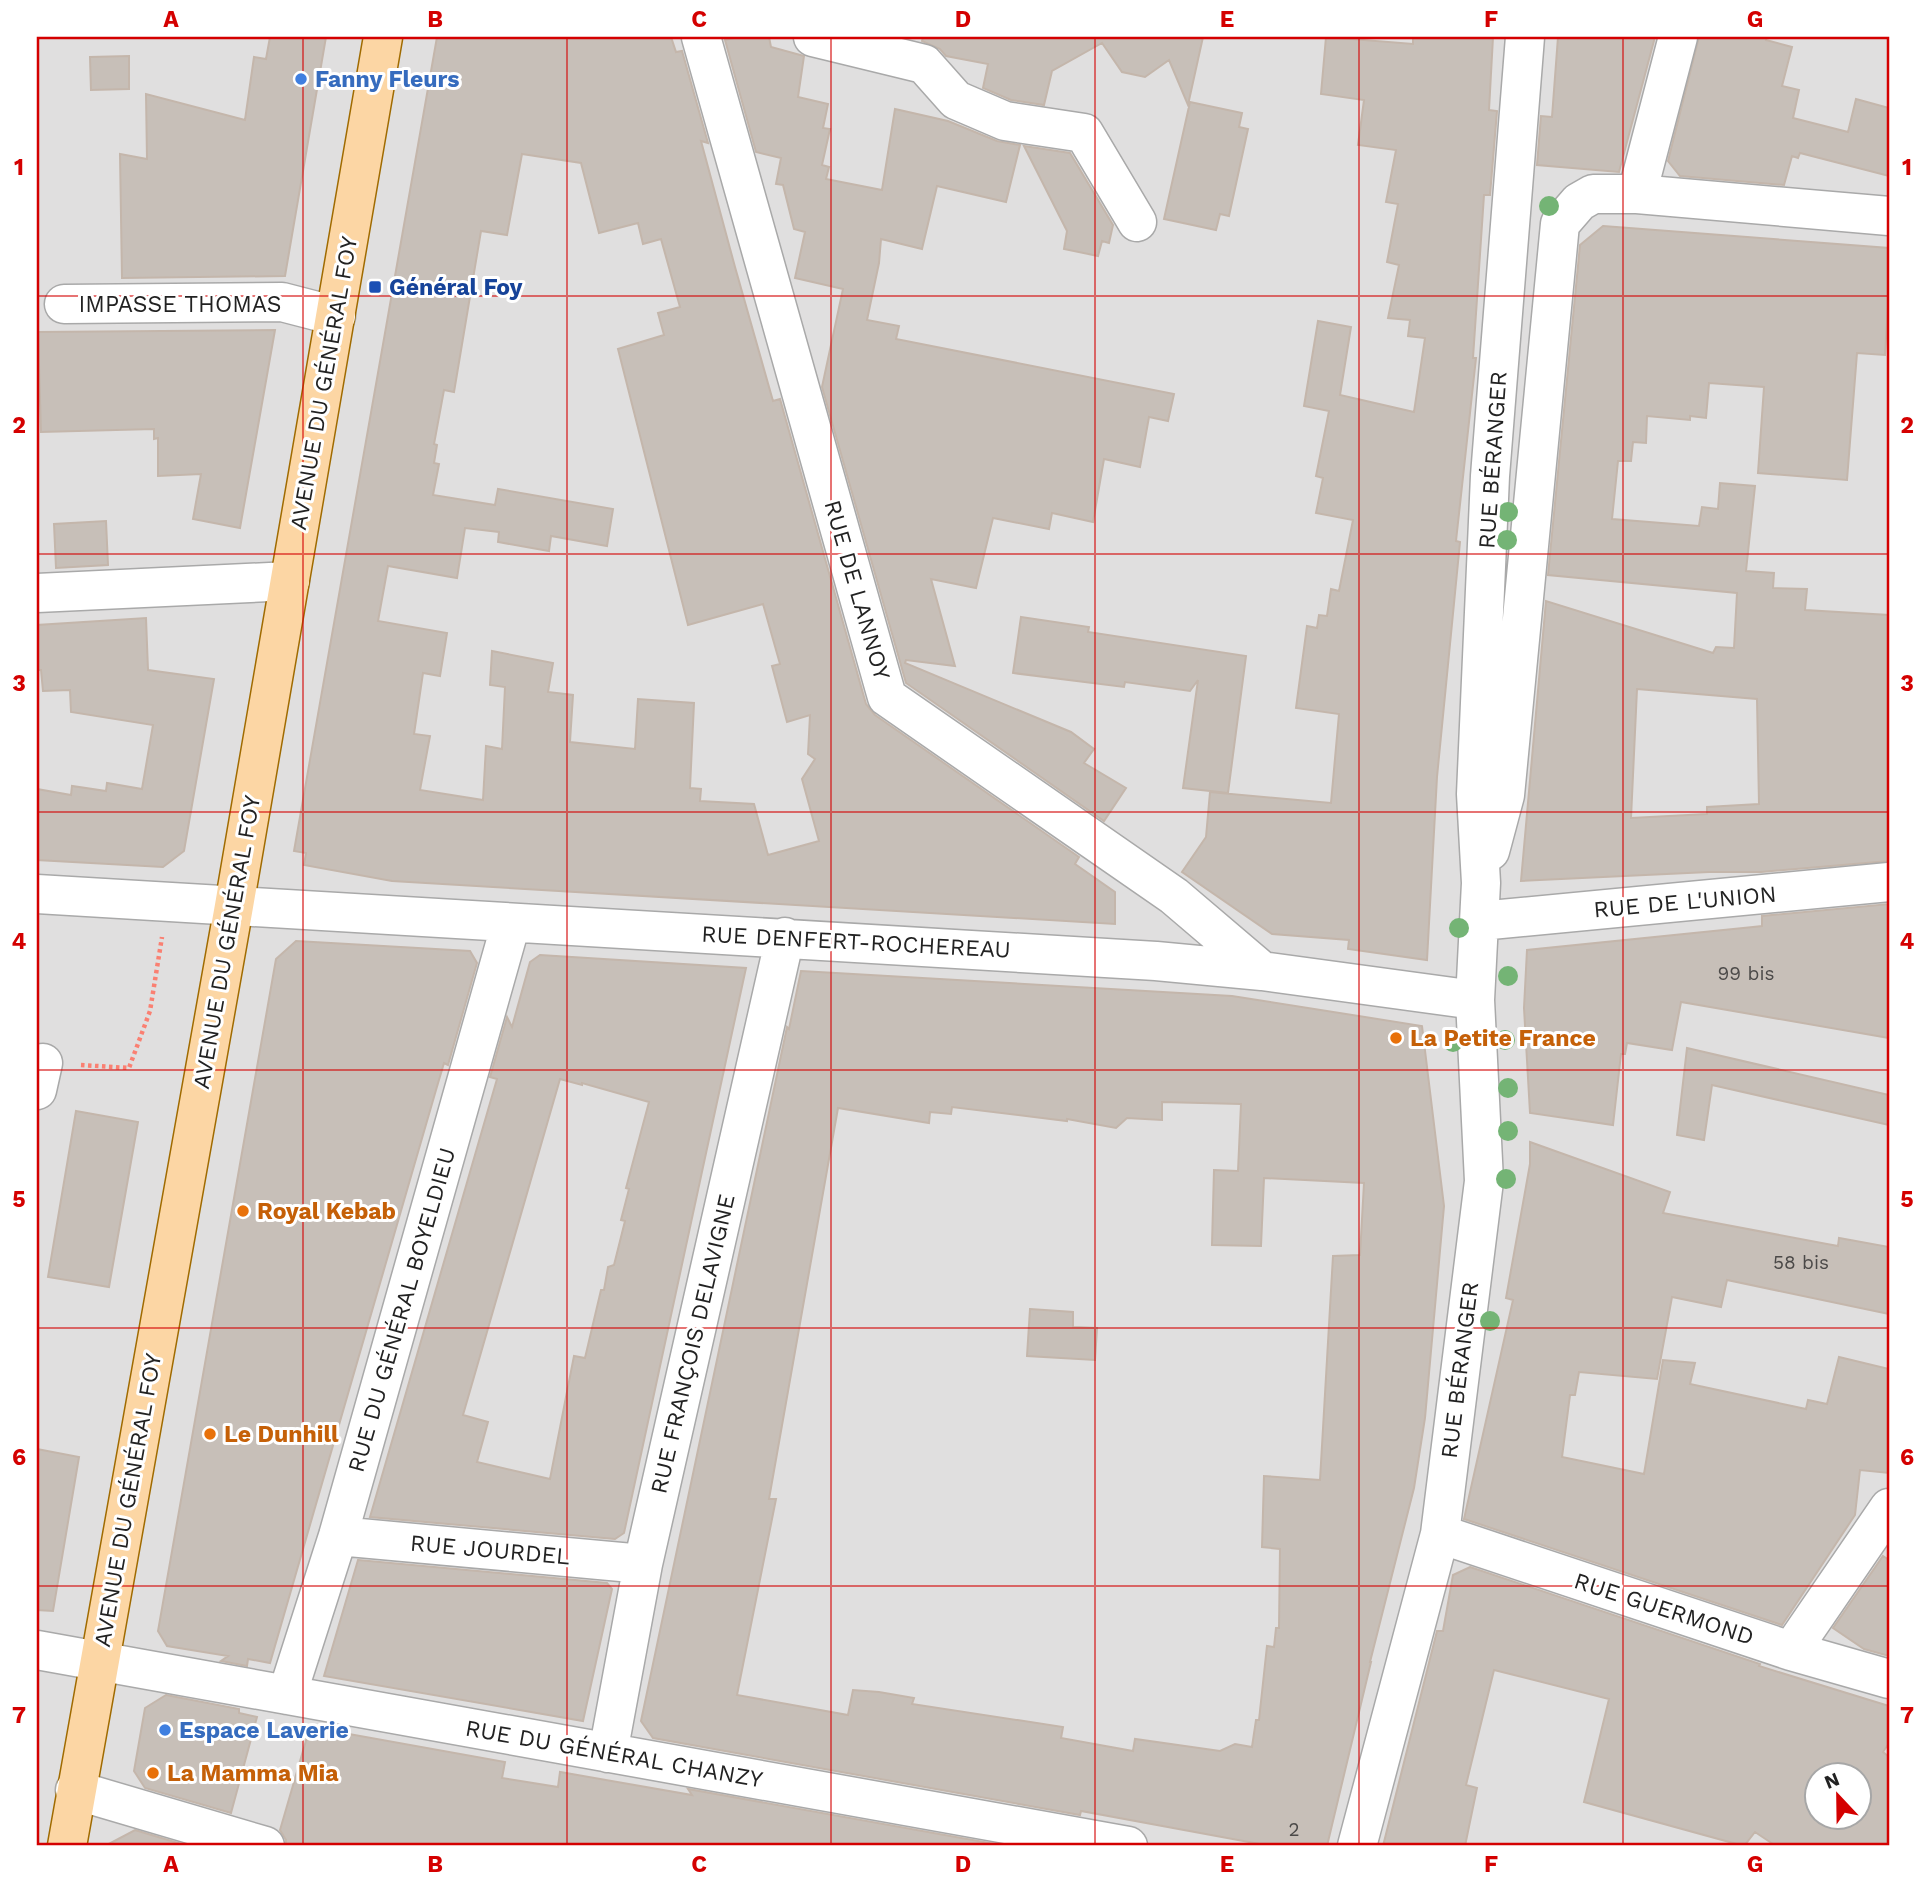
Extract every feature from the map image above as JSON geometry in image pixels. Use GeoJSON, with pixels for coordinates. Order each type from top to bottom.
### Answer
{"type":"FeatureCollection","features":[{"type":"Feature","properties":{"kind":"main road","name":"AVENUE DU GÉNÉRAL FOY"},"geometry":{"type":"LineString","coordinates":[[67,1846],[234,906],[383,37]]}},
{"type":"Feature","properties":{"kind":"street","name":"RUE DE LANNOY"},"geometry":{"type":"LineString","coordinates":[[701,37],[887,696],[1174,897],[1262,971]]}},
{"type":"Feature","properties":{"kind":"street"},"geometry":{"type":"LineString","coordinates":[[813,37],[924,64],[956,100],[1005,121],[1084,133],[1137,222]]}},
{"type":"Feature","properties":{"kind":"street","name":"RUE BÉRANGER"},"geometry":{"type":"LineString","coordinates":[[1357,1846],[1440,1534],[1484,1181],[1475,1000],[1481,883],[1476,794],[1490,476],[1525,37]]}},
{"type":"Feature","properties":{"kind":"street"},"geometry":{"type":"LineString","coordinates":[[1637,194],[1678,37]]}},
{"type":"Feature","properties":{"kind":"street","name":"RUE BÉRANGER"},"geometry":{"type":"LineString","coordinates":[[1481,883],[1505,795],[1560,224],[1579,202],[1593,194],[1637,194],[1889,216]]}},
{"type":"Feature","properties":{"kind":"street","name":"IMPASSE THOMAS"},"geometry":{"type":"LineString","coordinates":[[64,303],[282,302],[336,316]]}},
{"type":"Feature","properties":{"kind":"street"},"geometry":{"type":"LineString","coordinates":[[37,593],[290,581]]}},
{"type":"Feature","properties":{"kind":"street","name":"RUE DE L'UNION"},"geometry":{"type":"LineString","coordinates":[[1480,921],[1889,882]]}},
{"type":"Feature","properties":{"kind":"street","name":"RUE DENFERT-ROCHEREAU"},"geometry":{"type":"LineString","coordinates":[[37,894],[1156,961],[1262,971],[1475,1000]]}},
{"type":"Feature","properties":{"kind":"street","name":"RUE DU GÉNÉRAL BOYELDIEU"},"geometry":{"type":"LineString","coordinates":[[287,1695],[338,1536],[511,923]]}},
{"type":"Feature","properties":{"kind":"street","name":"RUE FRANÇOIS DELAVIGNE"},"geometry":{"type":"LineString","coordinates":[[608,1753],[643,1564],[785,937]]}},
{"type":"Feature","properties":{"kind":"street"},"geometry":{"type":"LineString","coordinates":[[1791,1651],[1889,1508]]}},
{"type":"Feature","properties":{"kind":"street","name":"RUE GUERMOND"},"geometry":{"type":"LineString","coordinates":[[1440,1534],[1791,1651],[1889,1679]]}},
{"type":"Feature","properties":{"kind":"street","name":"RUE JOURDEL"},"geometry":{"type":"LineString","coordinates":[[338,1536],[643,1564]]}},
{"type":"Feature","properties":{"kind":"street","name":"RUE DU GÉNÉRAL CHANZY"},"geometry":{"type":"LineString","coordinates":[[37,1650],[608,1753],[1004,1835],[1128,1846]]}},
{"type":"Feature","properties":{"kind":"street"},"geometry":{"type":"LineString","coordinates":[[75,1790],[265,1846]]}},
{"type":"Feature","properties":{"kind":"path"},"geometry":{"type":"LineString","coordinates":[[40,1076],[129,1068],[150,1011],[159,960]]}},
{"type":"Feature","properties":{"kind":"shaded area"},"geometry":{"type":"Polygon","coordinates":[[[37,37],[1889,37],[1889,1846],[37,1846],[37,37]]]}},
{"type":"Feature","properties":{"kind":"building"},"geometry":{"type":"Polygon","coordinates":[[[270,37],[326,37],[285,276],[122,278],[120,154],[147,159],[146,94],[245,120],[254,57],[266,59],[270,37]]]}},
{"type":"Feature","properties":{"kind":"building"},"geometry":{"type":"Polygon","coordinates":[[[437,37],[671,37],[676,52],[682,51],[708,143],[701,141],[735,267],[773,401],[780,399],[866,704],[875,715],[1079,857],[1075,864],[1115,892],[1115,924],[392,881],[304,865],[306,853],[294,851],[437,37]],[[522,154],[507,235],[481,231],[454,392],[444,390],[434,444],[437,445],[434,463],[439,464],[433,495],[495,505],[498,489],[613,509],[607,546],[551,536],[549,551],[498,542],[499,532],[465,528],[457,578],[388,566],[378,621],[447,633],[440,676],[423,673],[414,734],[430,736],[420,790],[483,800],[486,746],[502,749],[505,687],[490,685],[492,651],[553,663],[548,692],[573,695],[570,742],[635,749],[638,699],[694,703],[690,788],[701,789],[700,801],[754,804],[768,855],[819,841],[802,779],[815,759],[808,754],[810,715],[787,722],[772,666],[780,664],[763,604],[688,625],[618,349],[664,335],[658,313],[680,307],[661,239],[643,244],[638,223],[599,233],[581,163],[522,154]]]}},
{"type":"Feature","properties":{"kind":"building"},"geometry":{"type":"Polygon","coordinates":[[[738,37],[769,37],[771,47],[804,56],[798,97],[828,104],[823,128],[830,129],[822,165],[829,167],[826,179],[882,190],[895,109],[948,121],[997,141],[1020,145],[1006,202],[937,186],[922,249],[881,239],[879,263],[867,320],[899,326],[896,339],[1174,394],[1168,421],[1149,417],[1140,467],[1104,459],[1093,522],[1052,513],[1049,529],[993,518],[976,588],[931,579],[955,666],[906,660],[905,663],[1071,732],[1094,749],[1084,763],[1126,788],[1104,821],[906,683],[822,387],[843,289],[795,278],[805,232],[794,229],[783,185],[776,184],[781,158],[756,152],[725,40],[738,37]]]}},
{"type":"Feature","properties":{"kind":"building"},"geometry":{"type":"Polygon","coordinates":[[[923,37],[1203,37],[1188,105],[1169,60],[1145,77],[1122,72],[1102,43],[1052,71],[1044,105],[1011,100],[983,88],[988,64],[946,56],[940,49],[922,41],[923,37]]]}},
{"type":"Feature","properties":{"kind":"building"},"geometry":{"type":"Polygon","coordinates":[[[1326,37],[1413,44],[1413,37],[1493,37],[1489,110],[1497,111],[1490,195],[1484,195],[1473,358],[1476,358],[1456,541],[1460,542],[1437,777],[1427,960],[1348,949],[1349,940],[1272,934],[1182,872],[1206,837],[1210,792],[1331,803],[1339,714],[1296,708],[1307,626],[1317,628],[1319,615],[1327,616],[1331,589],[1339,591],[1353,520],[1316,513],[1323,478],[1316,476],[1329,411],[1304,406],[1318,321],[1351,327],[1340,395],[1414,412],[1425,338],[1408,336],[1410,320],[1388,318],[1399,265],[1387,262],[1398,204],[1386,202],[1396,150],[1358,145],[1364,100],[1321,94],[1326,37]]]}},
{"type":"Feature","properties":{"kind":"building"},"geometry":{"type":"Polygon","coordinates":[[[1558,37],[1655,37],[1619,172],[1537,165],[1541,116],[1552,117],[1558,37]]]}},
{"type":"Feature","properties":{"kind":"building"},"geometry":{"type":"Polygon","coordinates":[[[1699,37],[1767,37],[1766,40],[1792,47],[1782,86],[1799,90],[1793,118],[1848,132],[1856,99],[1889,108],[1889,176],[1800,153],[1798,158],[1792,156],[1784,185],[1680,176],[1668,161],[1699,37]]]}},
{"type":"Feature","properties":{"kind":"building"},"geometry":{"type":"Polygon","coordinates":[[[129,56],[129,89],[91,90],[90,57],[129,56]]]}},
{"type":"Feature","properties":{"kind":"building"},"geometry":{"type":"Polygon","coordinates":[[[1190,102],[1242,113],[1239,127],[1248,129],[1229,216],[1220,214],[1216,230],[1164,219],[1190,102]]]}},
{"type":"Feature","properties":{"kind":"building"},"geometry":{"type":"Polygon","coordinates":[[[1024,146],[1070,153],[1113,225],[1109,243],[1102,241],[1098,256],[1064,249],[1067,231],[1024,146]]]}},
{"type":"Feature","properties":{"kind":"building"},"geometry":{"type":"Polygon","coordinates":[[[1603,226],[1889,248],[1885,355],[1857,353],[1847,480],[1758,473],[1764,387],[1709,383],[1706,418],[1690,416],[1690,420],[1647,416],[1646,443],[1633,442],[1631,461],[1618,461],[1612,519],[1699,526],[1702,507],[1718,509],[1720,483],[1755,486],[1746,571],[1774,573],[1773,588],[1807,589],[1805,610],[1889,615],[1889,861],[1761,872],[1521,881],[1546,601],[1713,653],[1716,647],[1734,648],[1737,593],[1548,575],[1580,245],[1603,226]],[[1637,689],[1631,818],[1707,814],[1707,807],[1759,804],[1757,699],[1637,689]]]}},
{"type":"Feature","properties":{"kind":"building"},"geometry":{"type":"Polygon","coordinates":[[[275,330],[240,528],[193,519],[201,474],[158,476],[158,438],[154,439],[154,429],[41,432],[38,332],[275,330]]]}},
{"type":"Feature","properties":{"kind":"building"},"geometry":{"type":"Polygon","coordinates":[[[106,521],[108,565],[56,568],[54,524],[106,521]]]}},
{"type":"Feature","properties":{"kind":"building"},"geometry":{"type":"Polygon","coordinates":[[[1021,617],[1089,627],[1088,632],[1246,656],[1228,793],[1183,788],[1198,680],[1190,691],[1125,682],[1124,687],[1013,673],[1021,617]]]}},
{"type":"Feature","properties":{"kind":"building"},"geometry":{"type":"Polygon","coordinates":[[[146,618],[148,670],[214,679],[184,851],[163,867],[37,860],[37,789],[71,795],[72,786],[106,791],[107,783],[142,789],[153,725],[71,712],[70,690],[43,691],[41,670],[37,670],[37,625],[146,618]]]}},
{"type":"Feature","properties":{"kind":"building"},"geometry":{"type":"Polygon","coordinates":[[[1889,904],[1889,1038],[1681,1002],[1672,1050],[1627,1043],[1625,1054],[1621,1054],[1613,1125],[1530,1113],[1524,1008],[1527,950],[1762,926],[1762,916],[1889,904]]]}},
{"type":"Feature","properties":{"kind":"building"},"geometry":{"type":"Polygon","coordinates":[[[296,941],[470,951],[477,963],[448,1065],[444,1063],[436,1090],[270,1663],[248,1659],[247,1666],[221,1661],[228,1656],[167,1646],[158,1631],[276,959],[296,941]]]}},
{"type":"Feature","properties":{"kind":"building"},"geometry":{"type":"Polygon","coordinates":[[[540,955],[746,968],[624,1533],[615,1539],[370,1517],[497,1079],[490,1077],[507,1017],[512,1027],[530,962],[540,955]],[[560,1079],[463,1415],[488,1422],[477,1462],[550,1479],[574,1356],[585,1358],[608,1267],[614,1265],[625,1221],[621,1220],[629,1189],[626,1188],[649,1102],[560,1079]]]}},
{"type":"Feature","properties":{"kind":"building"},"geometry":{"type":"Polygon","coordinates":[[[801,971],[1232,996],[1422,1026],[1444,1206],[1425,1418],[1414,1488],[1327,1846],[1265,1845],[1081,1811],[1080,1815],[653,1738],[641,1721],[787,1027],[789,1029],[801,971]],[[1162,1102],[1162,1120],[1127,1118],[1116,1128],[1067,1119],[952,1107],[951,1114],[930,1112],[929,1123],[838,1108],[769,1499],[776,1499],[737,1695],[848,1715],[853,1690],[879,1692],[914,1698],[912,1704],[1063,1727],[1061,1738],[1133,1751],[1135,1739],[1220,1751],[1235,1744],[1252,1747],[1256,1720],[1259,1720],[1267,1646],[1274,1647],[1276,1628],[1279,1628],[1280,1549],[1262,1547],[1264,1476],[1320,1480],[1333,1256],[1360,1255],[1364,1183],[1264,1178],[1261,1246],[1212,1245],[1214,1170],[1238,1171],[1241,1104],[1162,1102]]]}},
{"type":"Feature","properties":{"kind":"building"},"geometry":{"type":"Polygon","coordinates":[[[1687,1048],[1889,1095],[1889,1125],[1712,1085],[1704,1140],[1677,1135],[1687,1048]]]}},
{"type":"Feature","properties":{"kind":"building"},"geometry":{"type":"Polygon","coordinates":[[[76,1111],[138,1122],[109,1287],[48,1277],[76,1111]]]}},
{"type":"Feature","properties":{"kind":"building"},"geometry":{"type":"Polygon","coordinates":[[[1530,1142],[1670,1192],[1663,1213],[1838,1246],[1839,1238],[1889,1247],[1889,1314],[1727,1280],[1721,1307],[1672,1297],[1657,1379],[1579,1372],[1575,1395],[1570,1395],[1562,1457],[1644,1474],[1663,1360],[1695,1363],[1690,1384],[1806,1409],[1808,1400],[1827,1404],[1839,1357],[1889,1369],[1889,1473],[1860,1470],[1855,1515],[1782,1625],[1464,1519],[1513,1300],[1506,1298],[1530,1164],[1530,1142]]]}},
{"type":"Feature","properties":{"kind":"building"},"geometry":{"type":"Polygon","coordinates":[[[1030,1309],[1073,1312],[1073,1327],[1097,1328],[1095,1360],[1027,1356],[1030,1309]]]}},
{"type":"Feature","properties":{"kind":"building"},"geometry":{"type":"Polygon","coordinates":[[[37,1449],[79,1457],[53,1611],[37,1610],[37,1449]]]}},
{"type":"Feature","properties":{"kind":"building"},"geometry":{"type":"Polygon","coordinates":[[[1883,1556],[1889,1560],[1889,1656],[1864,1649],[1833,1628],[1883,1556]]]}},
{"type":"Feature","properties":{"kind":"building"},"geometry":{"type":"Polygon","coordinates":[[[358,1560],[607,1583],[612,1589],[583,1721],[324,1676],[358,1560]]]}},
{"type":"Feature","properties":{"kind":"building"},"geometry":{"type":"Polygon","coordinates":[[[1470,1567],[1760,1664],[1759,1666],[1889,1706],[1889,1743],[1883,1752],[1889,1757],[1889,1846],[1776,1846],[1755,1832],[1744,1846],[1584,1802],[1609,1699],[1494,1670],[1466,1785],[1477,1788],[1465,1846],[1383,1846],[1437,1631],[1443,1631],[1453,1575],[1470,1567]]]}},
{"type":"Feature","properties":{"kind":"building"},"geometry":{"type":"Polygon","coordinates":[[[166,1695],[239,1709],[239,1713],[257,1717],[231,1813],[145,1788],[134,1771],[145,1708],[166,1695]]]}},
{"type":"Feature","properties":{"kind":"building"},"geometry":{"type":"Polygon","coordinates":[[[310,1727],[505,1762],[502,1778],[558,1787],[560,1772],[692,1795],[688,1789],[1006,1846],[286,1846],[286,1840],[280,1830],[310,1727]]]}},
{"type":"Feature","properties":{"kind":"building"},"geometry":{"type":"Polygon","coordinates":[[[135,1830],[188,1846],[105,1846],[135,1830]]]}},
{"type":"Feature","properties":{"kind":"place","name":"Fanny Fleurs"},"geometry":{"type":"Point","coordinates":[301,79]}},
{"type":"Feature","properties":{"kind":"place","name":"Général Foy"},"geometry":{"type":"Point","coordinates":[375,287]}},
{"type":"Feature","properties":{"kind":"place","name":"La Petite France"},"geometry":{"type":"Point","coordinates":[1396,1038]}},
{"type":"Feature","properties":{"kind":"place","name":"Royal Kebab"},"geometry":{"type":"Point","coordinates":[243,1211]}},
{"type":"Feature","properties":{"kind":"place","name":"Le Dunhill"},"geometry":{"type":"Point","coordinates":[210,1434]}},
{"type":"Feature","properties":{"kind":"place","name":"Espace Laverie"},"geometry":{"type":"Point","coordinates":[165,1730]}},
{"type":"Feature","properties":{"kind":"place","name":"La Mamma Mia"},"geometry":{"type":"Point","coordinates":[153,1773]}}]}
